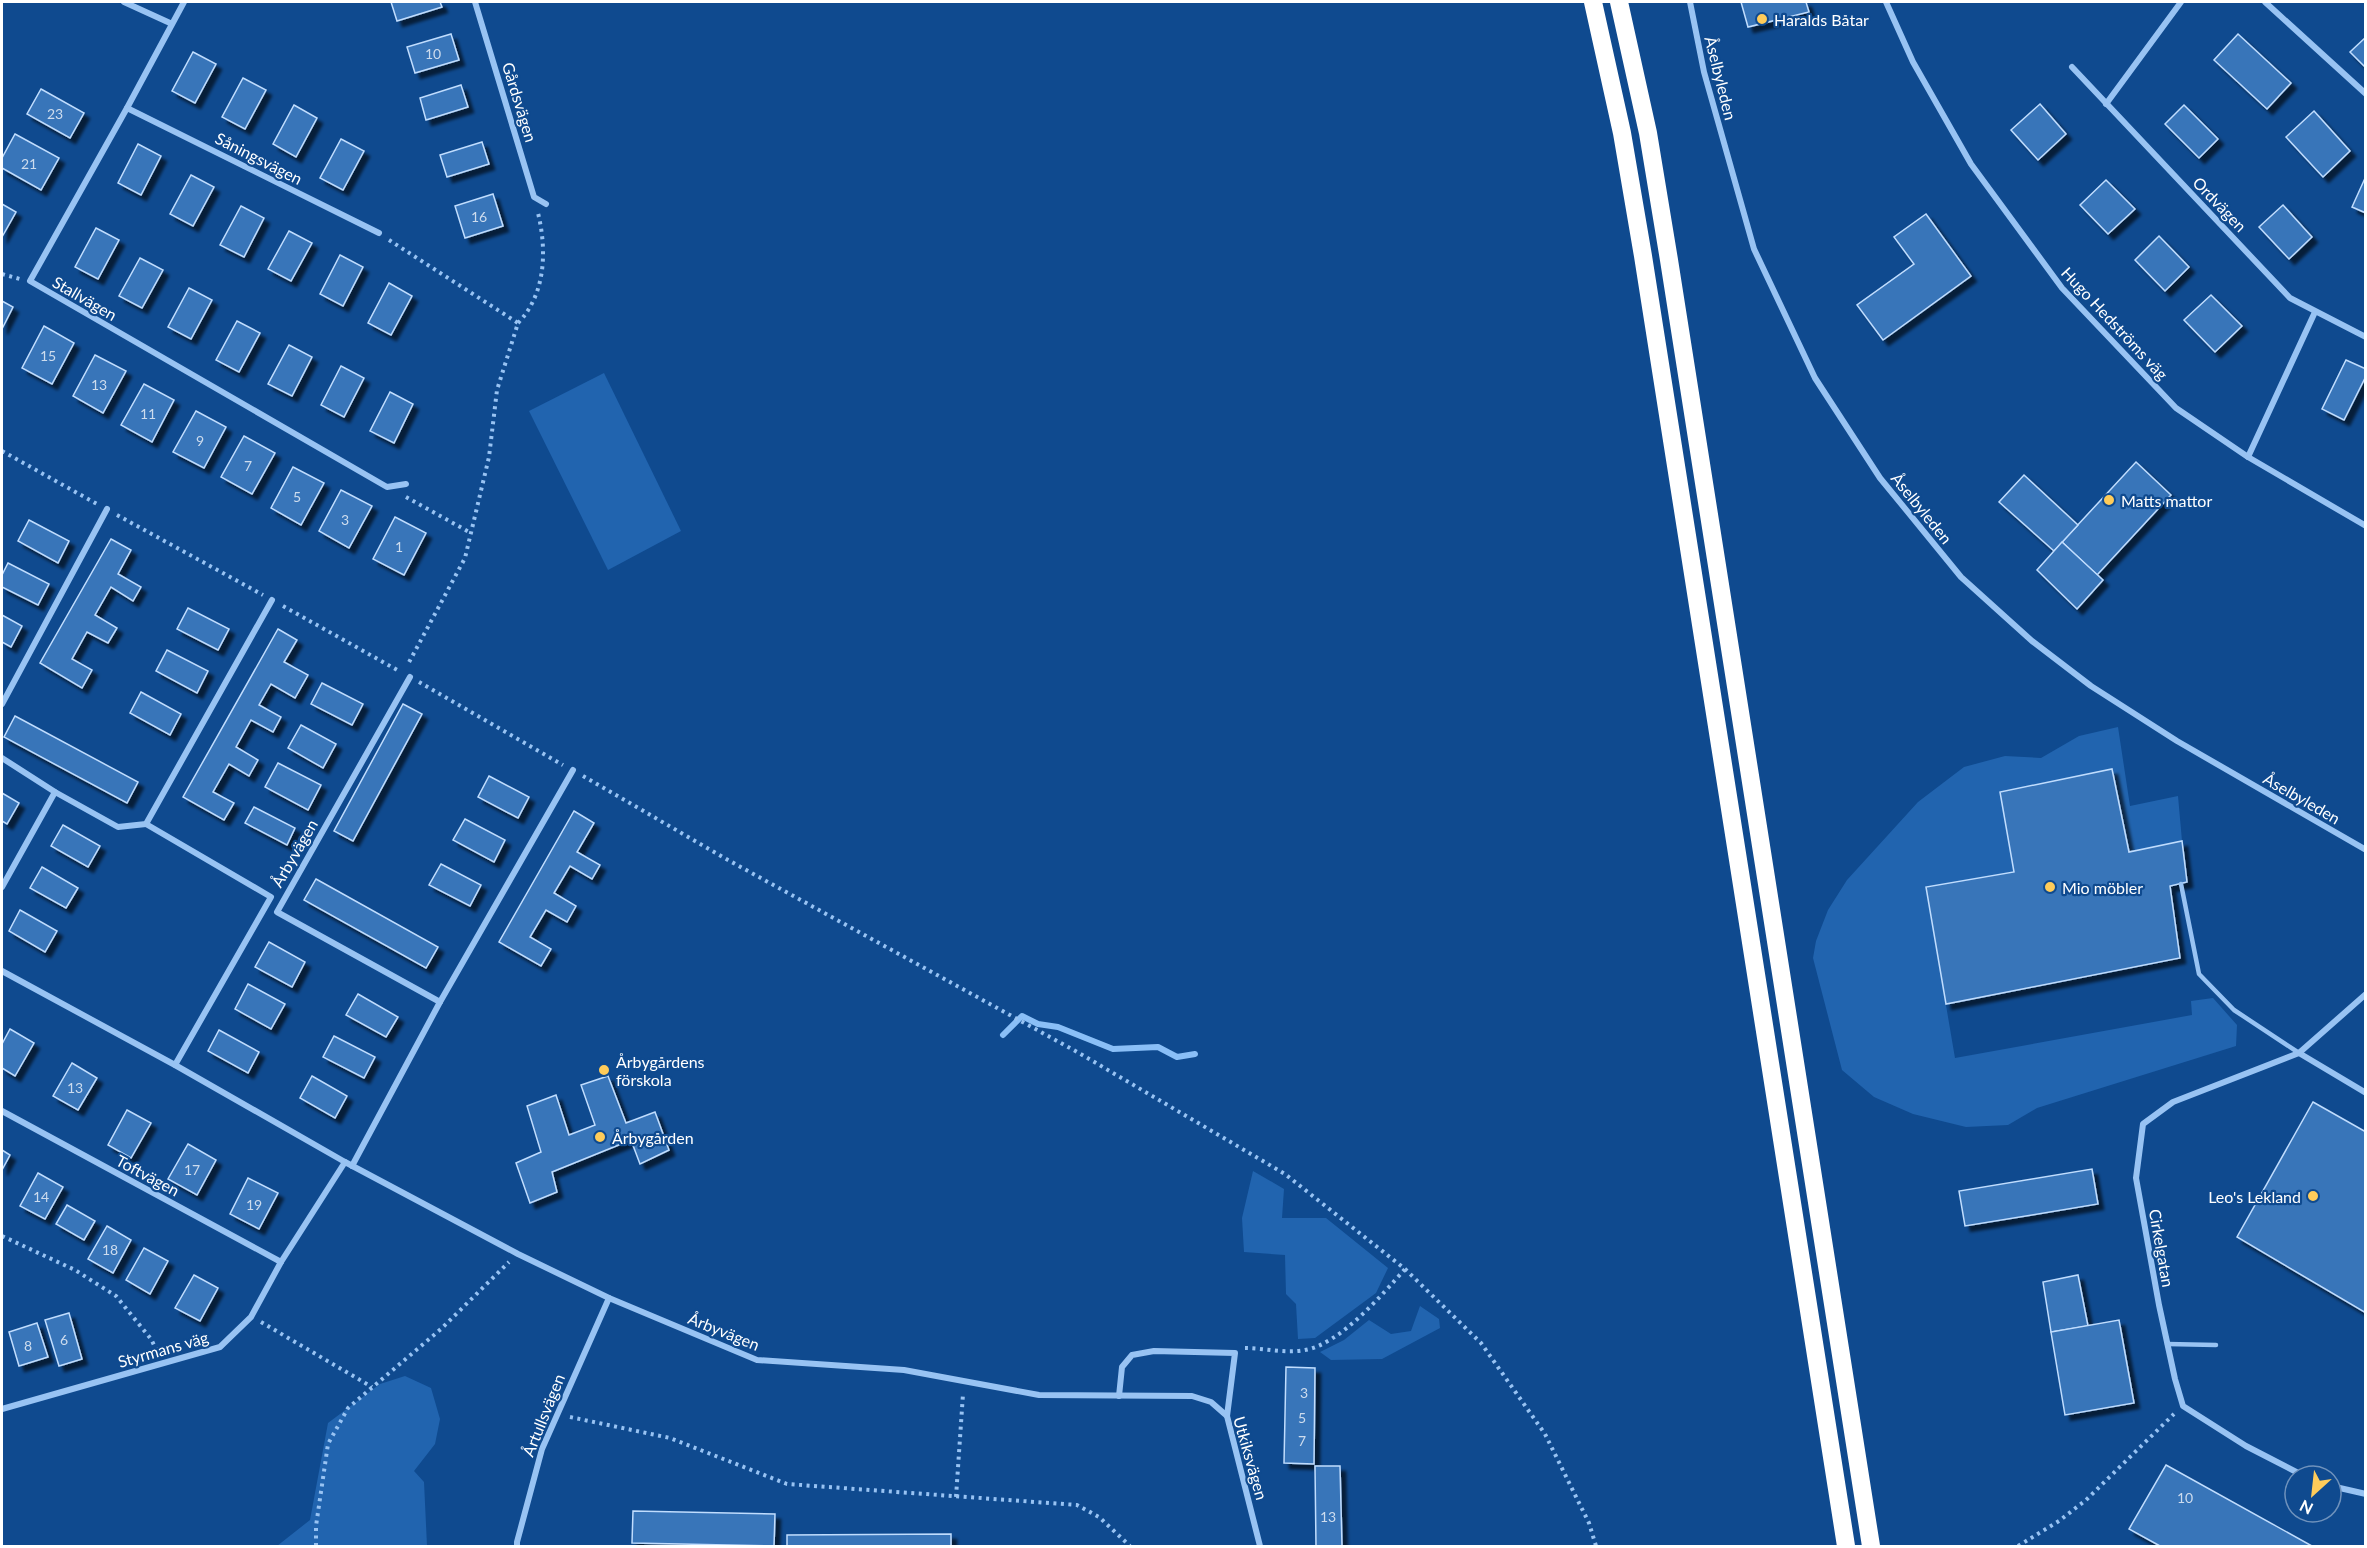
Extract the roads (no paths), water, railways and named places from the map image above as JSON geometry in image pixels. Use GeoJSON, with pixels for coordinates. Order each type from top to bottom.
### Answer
{"type":"FeatureCollection","features":[{"type":"Feature","properties":{"kind":"highway"},"geometry":{"type":"LineString","coordinates":[[1593,2],[1622,133],[1643,256],[1846,1546]]}},
{"type":"Feature","properties":{"kind":"highway"},"geometry":{"type":"LineString","coordinates":[[1619,2],[1648,133],[1669,260],[1871,1546]]}},
{"type":"Feature","properties":{"kind":"street"},"geometry":{"type":"LineString","coordinates":[[124,2],[170,24]]}},
{"type":"Feature","properties":{"kind":"street","name":"Stallvägen"},"geometry":{"type":"LineString","coordinates":[[183,2],[127,108],[30,281],[387,487],[406,484]]}},
{"type":"Feature","properties":{"kind":"street","name":"Gårdsvägen"},"geometry":{"type":"LineString","coordinates":[[475,2],[534,197],[546,204]]}},
{"type":"Feature","properties":{"kind":"street","name":"Åselbyleden"},"geometry":{"type":"LineString","coordinates":[[1690,2],[1704,72],[1754,249],[1815,378],[1880,478],[1961,577],[2032,641],[2091,686],[2177,741],[2366,850]]}},
{"type":"Feature","properties":{"kind":"street","name":"Hugo Hedströms väg"},"geometry":{"type":"LineString","coordinates":[[1886,2],[1913,62],[1971,164],[2062,288],[2176,408],[2248,457],[2366,526]]}},
{"type":"Feature","properties":{"kind":"street"},"geometry":{"type":"LineString","coordinates":[[2106,104],[2181,2]]}},
{"type":"Feature","properties":{"kind":"street"},"geometry":{"type":"LineString","coordinates":[[2265,2],[2366,94]]}},
{"type":"Feature","properties":{"kind":"street","name":"Ordvägen"},"geometry":{"type":"LineString","coordinates":[[2072,67],[2290,298],[2366,337]]}},
{"type":"Feature","properties":{"kind":"street","name":"Såningsvägen"},"geometry":{"type":"LineString","coordinates":[[127,108],[379,233]]}},
{"type":"Feature","properties":{"kind":"street"},"geometry":{"type":"LineString","coordinates":[[2248,457],[2315,312]]}},
{"type":"Feature","properties":{"kind":"street"},"geometry":{"type":"LineString","coordinates":[[2,704],[107,510]]}},
{"type":"Feature","properties":{"kind":"street"},"geometry":{"type":"LineString","coordinates":[[2,758],[55,792],[118,827],[146,824],[272,600]]}},
{"type":"Feature","properties":{"kind":"street","name":"Årbyvägen"},"geometry":{"type":"LineString","coordinates":[[410,677],[277,912],[440,1002]]}},
{"type":"Feature","properties":{"kind":"street"},"geometry":{"type":"LineString","coordinates":[[352,1166],[440,1002],[573,770]]}},
{"type":"Feature","properties":{"kind":"street"},"geometry":{"type":"LineString","coordinates":[[2,887],[55,792]]}},
{"type":"Feature","properties":{"kind":"street","name":"Årbyvägen"},"geometry":{"type":"LineString","coordinates":[[146,824],[271,897],[176,1065]]}},
{"type":"Feature","properties":{"kind":"street"},"geometry":{"type":"LineString","coordinates":[[271,897],[277,912]]}},
{"type":"Feature","properties":{"kind":"street","name":"Årbyvägen"},"geometry":{"type":"LineString","coordinates":[[2,970],[176,1065],[352,1166],[518,1254],[609,1298],[757,1360],[904,1370],[1039,1395],[1192,1396]]}},
{"type":"Feature","properties":{"kind":"street","name":"Cirkelgatan"},"geometry":{"type":"LineString","coordinates":[[2283,1465],[2246,1446],[2183,1406],[2167,1344],[2136,1178],[2143,1124],[2173,1102],[2299,1053],[2366,994]]}},
{"type":"Feature","properties":{"kind":"street"},"geometry":{"type":"LineString","coordinates":[[2299,1053],[2366,1093]]}},
{"type":"Feature","properties":{"kind":"street","name":"Toftvägen"},"geometry":{"type":"LineString","coordinates":[[2,1111],[281,1262]]}},
{"type":"Feature","properties":{"kind":"street","name":"Styrmans väg"},"geometry":{"type":"LineString","coordinates":[[2,1409],[220,1347],[251,1317],[281,1262],[345,1162]]}},
{"type":"Feature","properties":{"kind":"street","name":"Årtullsvägen"},"geometry":{"type":"LineString","coordinates":[[517,1546],[542,1449],[609,1298]]}},
{"type":"Feature","properties":{"kind":"street"},"geometry":{"type":"LineString","coordinates":[[1119,1396],[1122,1367],[1132,1355],[1154,1351],[1235,1353],[1227,1416]]}},
{"type":"Feature","properties":{"kind":"street","name":"Utkiksvägen"},"geometry":{"type":"LineString","coordinates":[[1192,1396],[1210,1402],[1227,1416],[1260,1546]]}},
{"type":"Feature","properties":{"kind":"street"},"geometry":{"type":"LineString","coordinates":[[2343,1489],[2366,1494]]}},
{"type":"Feature","properties":{"kind":"lane"},"geometry":{"type":"LineString","coordinates":[[2181,884],[2199,974],[2234,1010],[2299,1053]]}},
{"type":"Feature","properties":{"kind":"lane"},"geometry":{"type":"LineString","coordinates":[[2167,1344],[2216,1345]]}},
{"type":"Feature","properties":{"kind":"waterway"},"geometry":{"type":"LineString","coordinates":[[1003,1035],[1022,1016],[1038,1024],[1058,1027],[1113,1049],[1158,1047],[1177,1057],[1195,1054]]}},
{"type":"Feature","properties":{"kind":"place","name":"Haralds Båtar"},"geometry":{"type":"Point","coordinates":[1762,19]}},
{"type":"Feature","properties":{"kind":"place","name":"Matts mattor"},"geometry":{"type":"Point","coordinates":[2109,500]}},
{"type":"Feature","properties":{"kind":"place","name":"Mio möbler"},"geometry":{"type":"Point","coordinates":[2050,887]}},
{"type":"Feature","properties":{"kind":"place","name":"Årbygårdens förskola"},"geometry":{"type":"Point","coordinates":[604,1070]}},
{"type":"Feature","properties":{"kind":"place","name":"Årbygården"},"geometry":{"type":"Point","coordinates":[600,1137]}},
{"type":"Feature","properties":{"kind":"place","name":"Leo's Lekland"},"geometry":{"type":"Point","coordinates":[2313,1196]}}]}
